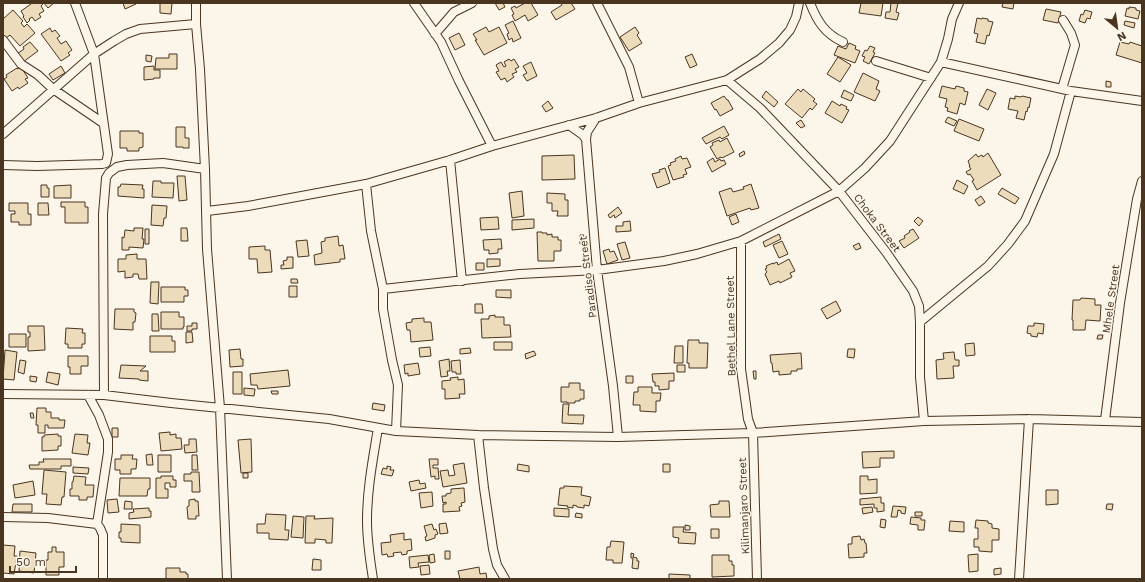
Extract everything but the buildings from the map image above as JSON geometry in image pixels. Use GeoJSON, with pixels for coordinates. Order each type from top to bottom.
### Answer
{"type":"FeatureCollection","features":[{"type":"Feature","properties":{"kind":"street"},"geometry":{"type":"LineString","coordinates":[[3,165],[37,166],[102,164],[106,162],[108,154],[94,54],[75,3]]}},
{"type":"Feature","properties":{"kind":"street"},"geometry":{"type":"LineString","coordinates":[[197,3],[196,24],[200,69],[205,169],[207,249],[220,408],[227,579]]}},
{"type":"Feature","properties":{"kind":"street"},"geometry":{"type":"LineString","coordinates":[[414,3],[441,42],[492,146]]}},
{"type":"Feature","properties":{"kind":"street"},"geometry":{"type":"LineString","coordinates":[[435,34],[454,12],[472,3]]}},
{"type":"Feature","properties":{"kind":"street"},"geometry":{"type":"LineString","coordinates":[[597,3],[629,67],[639,103]]}},
{"type":"Feature","properties":{"kind":"street"},"geometry":{"type":"LineString","coordinates":[[207,211],[248,206],[366,184],[450,160],[492,146],[596,118],[639,103],[727,80],[760,59],[779,43],[790,30],[796,17],[799,3]]}},
{"type":"Feature","properties":{"kind":"street"},"geometry":{"type":"LineString","coordinates":[[810,3],[823,28],[834,38],[843,42]]}},
{"type":"Feature","properties":{"kind":"street"},"geometry":{"type":"LineString","coordinates":[[383,289],[520,274],[597,270],[664,261],[698,254],[741,241],[839,191],[865,168],[890,141],[941,62],[952,19],[959,3]]}},
{"type":"Feature","properties":{"kind":"street"},"geometry":{"type":"LineString","coordinates":[[1062,89],[1075,45],[1071,33],[1063,20]]}},
{"type":"Feature","properties":{"kind":"street"},"geometry":{"type":"LineString","coordinates":[[3,134],[94,54],[114,40],[140,29],[196,24]]}},
{"type":"Feature","properties":{"kind":"street"},"geometry":{"type":"LineString","coordinates":[[3,40],[21,64],[38,75],[53,90],[104,123]]}},
{"type":"Feature","properties":{"kind":"street"},"geometry":{"type":"LineString","coordinates":[[876,61],[931,78]]}},
{"type":"Feature","properties":{"kind":"street"},"geometry":{"type":"LineString","coordinates":[[941,62],[1071,91],[1142,101]]}},
{"type":"Feature","properties":{"kind":"street","name":"Choka Street"},"geometry":{"type":"LineString","coordinates":[[727,80],[760,108],[839,191],[886,252],[913,291],[919,306],[920,377],[924,421]]}},
{"type":"Feature","properties":{"kind":"street"},"geometry":{"type":"LineString","coordinates":[[920,322],[988,266],[1008,244],[1025,221],[1054,154],[1071,91]]}},
{"type":"Feature","properties":{"kind":"street","name":"Paradiso Street"},"geometry":{"type":"LineString","coordinates":[[596,118],[587,132],[586,139],[597,270],[613,386],[618,436]]}},
{"type":"Feature","properties":{"kind":"street"},"geometry":{"type":"LineString","coordinates":[[569,125],[586,139]]}},
{"type":"Feature","properties":{"kind":"street"},"geometry":{"type":"LineString","coordinates":[[450,160],[462,281]]}},
{"type":"Feature","properties":{"kind":"street"},"geometry":{"type":"LineString","coordinates":[[104,395],[103,214],[106,178],[109,173],[117,167],[127,164],[163,163],[205,169]]}},
{"type":"Feature","properties":{"kind":"street","name":"Mhele Street"},"geometry":{"type":"LineString","coordinates":[[1105,420],[1120,303],[1137,199],[1142,181]]}},
{"type":"Feature","properties":{"kind":"street"},"geometry":{"type":"LineString","coordinates":[[366,184],[371,231],[383,289],[383,308],[398,385],[396,431]]}},
{"type":"Feature","properties":{"kind":"street","name":"Bethel Lane Street"},"geometry":{"type":"LineString","coordinates":[[741,241],[741,369],[748,419],[753,433]]}},
{"type":"Feature","properties":{"kind":"street"},"geometry":{"type":"LineString","coordinates":[[3,394],[104,395],[171,404],[329,419],[396,431],[478,435],[618,436],[753,433],[924,421],[1029,419],[1142,422]]}},
{"type":"Feature","properties":{"kind":"street"},"geometry":{"type":"LineString","coordinates":[[88,395],[99,414],[108,439],[108,452],[97,524],[103,534],[103,579]]}},
{"type":"Feature","properties":{"kind":"street"},"geometry":{"type":"LineString","coordinates":[[1019,579],[1029,419]]}},
{"type":"Feature","properties":{"kind":"street"},"geometry":{"type":"LineString","coordinates":[[373,579],[367,522],[369,492],[378,428]]}},
{"type":"Feature","properties":{"kind":"street","name":"Kilimanjaro Street"},"geometry":{"type":"LineString","coordinates":[[753,433],[757,579]]}},
{"type":"Feature","properties":{"kind":"street"},"geometry":{"type":"LineString","coordinates":[[478,435],[493,549],[497,565],[505,579]]}},
{"type":"Feature","properties":{"kind":"street"},"geometry":{"type":"LineString","coordinates":[[3,517],[48,518],[97,524]]}}]}
